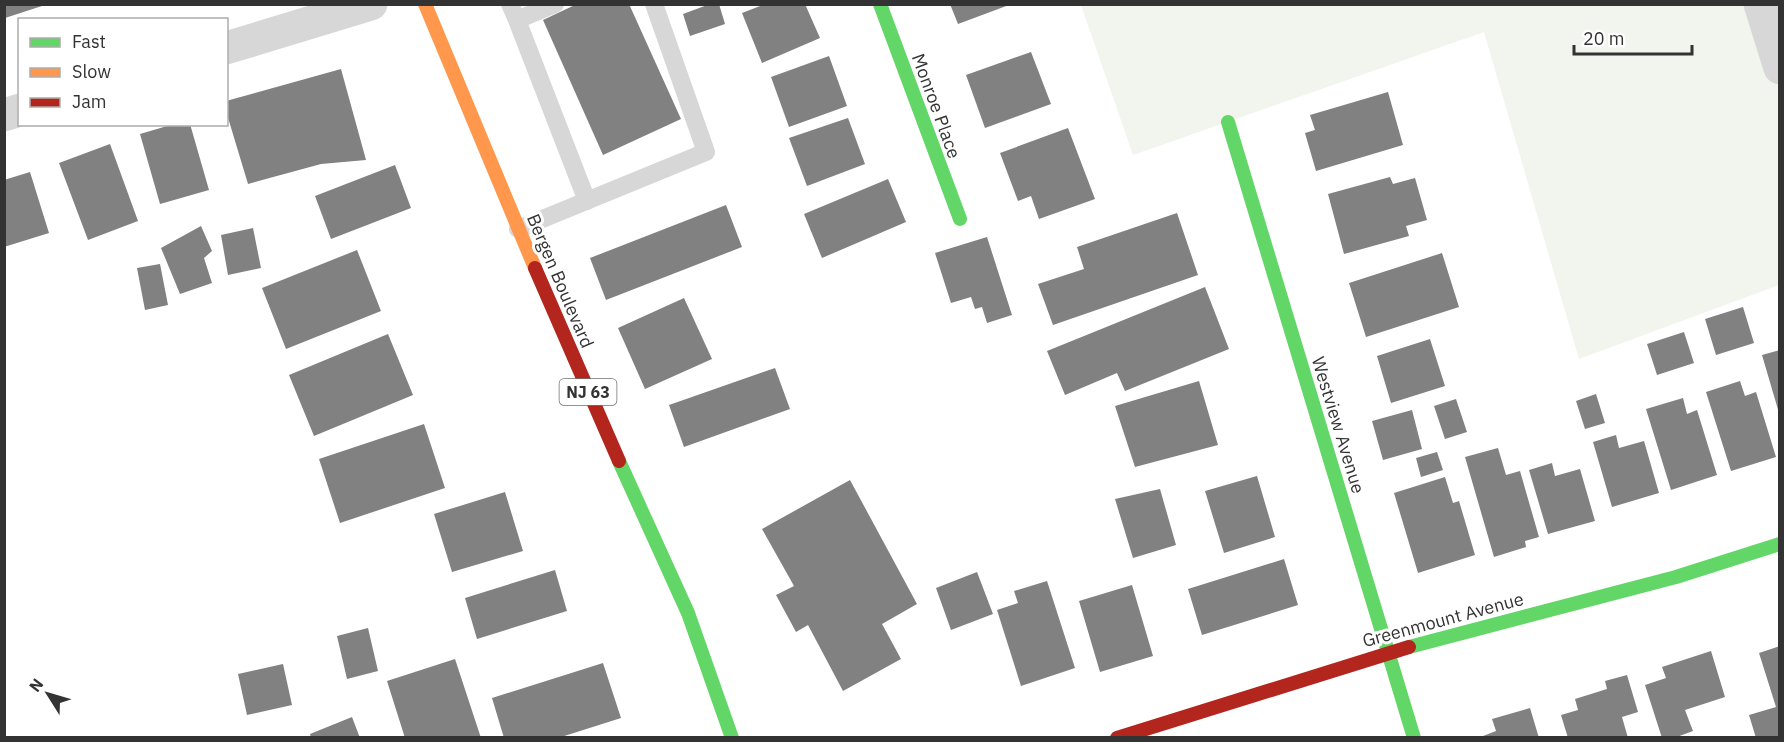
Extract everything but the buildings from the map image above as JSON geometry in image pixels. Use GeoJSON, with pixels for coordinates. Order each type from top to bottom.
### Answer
{"type":"FeatureCollection","features":[{"type":"Feature","properties":{"kind":"street"},"geometry":{"type":"LineString","coordinates":[[228,47],[371,4]]}},
{"type":"Feature","properties":{"kind":"street","name":"Bergen Boulevard"},"geometry":{"type":"LineString","coordinates":[[425,4],[580,374],[688,613],[732,738]]}},
{"type":"Feature","properties":{"kind":"street","name":"Monroe Place"},"geometry":{"type":"LineString","coordinates":[[880,4],[960,219]]}},
{"type":"Feature","properties":{"kind":"street"},"geometry":{"type":"LineString","coordinates":[[1760,4],[1779,68]]}},
{"type":"Feature","properties":{"kind":"street","name":"Westview Avenue"},"geometry":{"type":"LineString","coordinates":[[1228,122],[1414,738]]}},
{"type":"Feature","properties":{"kind":"street","name":"Greenmount Avenue"},"geometry":{"type":"LineString","coordinates":[[1117,738],[1388,652],[1676,577],[1779,544]]}},
{"type":"Feature","properties":{"kind":"lane"},"geometry":{"type":"LineString","coordinates":[[555,4],[513,12],[587,201]]}},
{"type":"Feature","properties":{"kind":"lane"},"geometry":{"type":"LineString","coordinates":[[518,229],[706,152],[654,4]]}},
{"type":"Feature","properties":{"kind":"shaded area"},"geometry":{"type":"Polygon","coordinates":[[[1081,5],[1760,5],[1779,68],[1779,285],[1579,359],[1484,32],[1133,155],[1081,5]]]}},
{"type":"Feature","properties":{"kind":"traffic: fast"},"geometry":{"type":"LineString","coordinates":[[880,4],[960,219]]}},
{"type":"Feature","properties":{"kind":"traffic: fast"},"geometry":{"type":"LineString","coordinates":[[1228,122],[1414,738]]}},
{"type":"Feature","properties":{"kind":"traffic: fast"},"geometry":{"type":"LineString","coordinates":[[619,461],[688,613],[732,738]]}},
{"type":"Feature","properties":{"kind":"traffic: fast"},"geometry":{"type":"LineString","coordinates":[[1409,647],[1676,577],[1780,544]]}},
{"type":"Feature","properties":{"kind":"traffic: slow"},"geometry":{"type":"LineString","coordinates":[[425,4],[535,268]]}},
{"type":"Feature","properties":{"kind":"traffic: jam"},"geometry":{"type":"LineString","coordinates":[[535,268],[619,461]]}},
{"type":"Feature","properties":{"kind":"traffic: jam"},"geometry":{"type":"LineString","coordinates":[[1117,738],[1409,647]]}}]}
